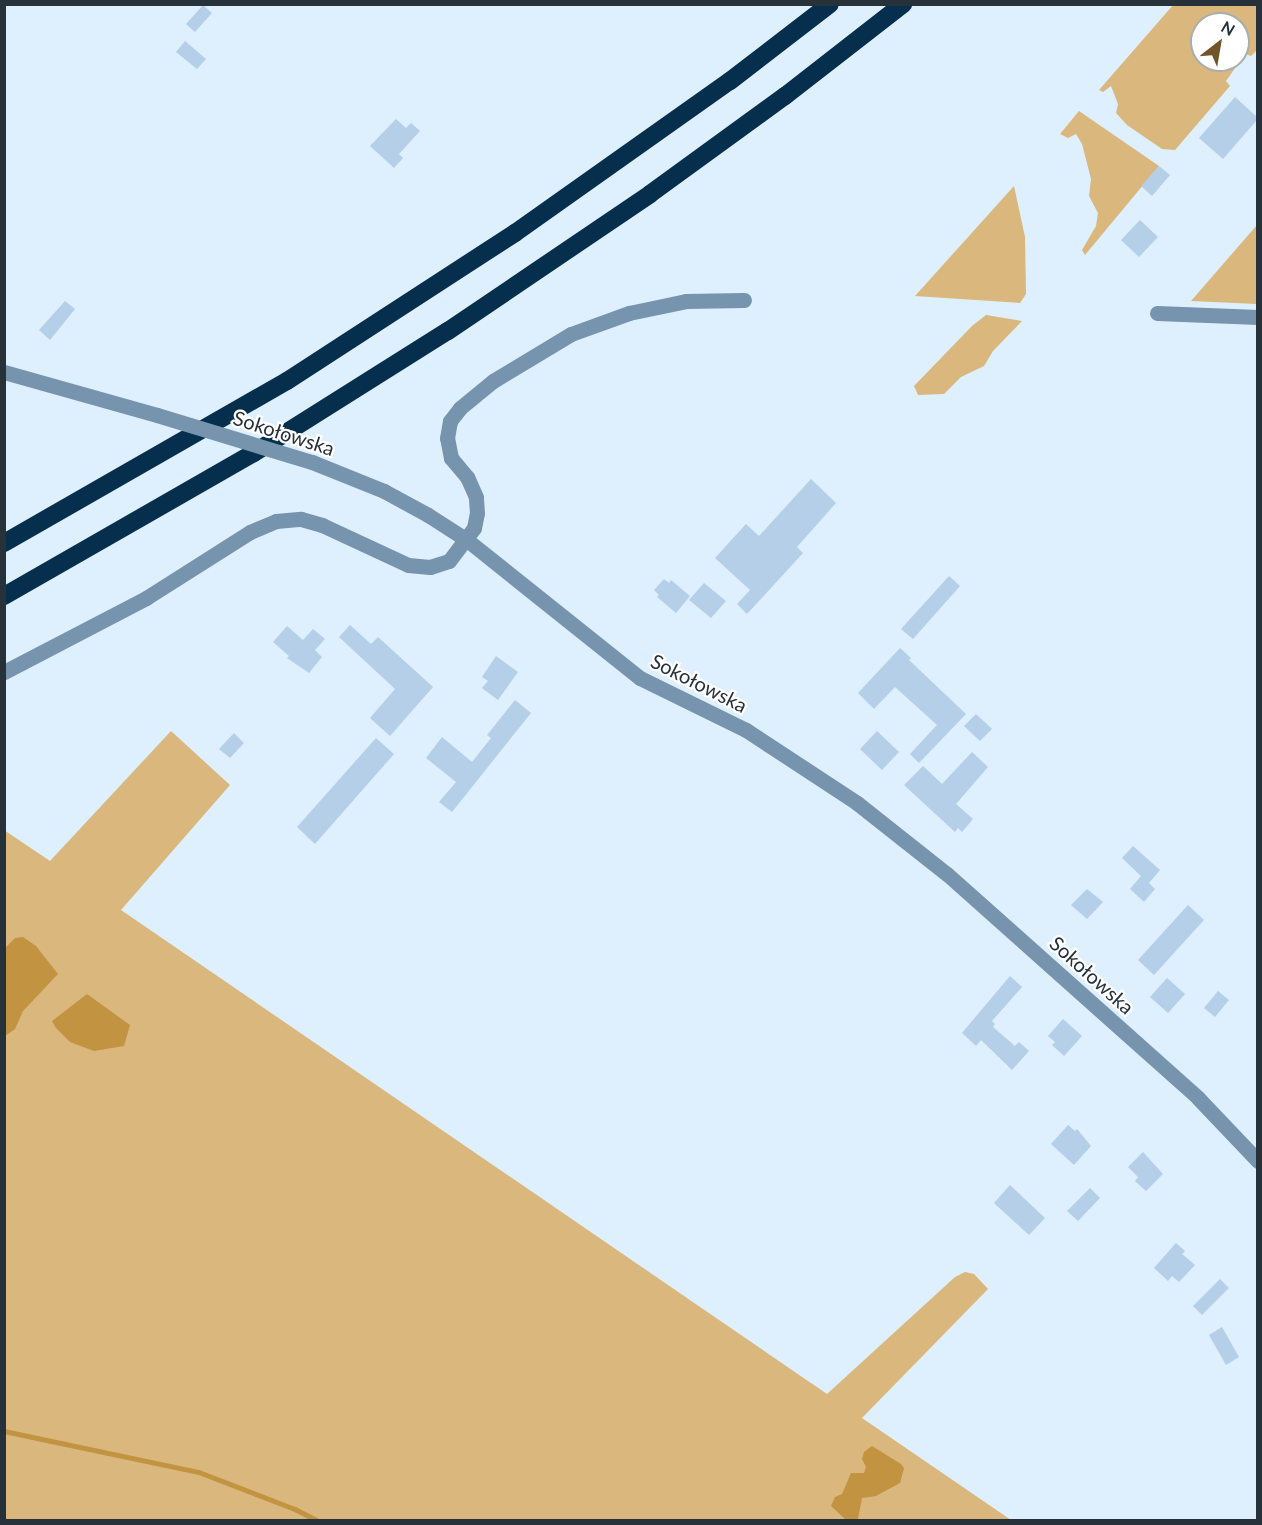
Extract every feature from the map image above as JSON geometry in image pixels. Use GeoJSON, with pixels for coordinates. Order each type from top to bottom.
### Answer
{"type":"FeatureCollection","features":[{"type":"Feature","properties":{"kind":"highway"},"geometry":{"type":"LineString","coordinates":[[4,543],[287,381],[515,233],[721,87],[830,4]]}},
{"type":"Feature","properties":{"kind":"highway"},"geometry":{"type":"LineString","coordinates":[[4,596],[254,453],[448,331],[667,181],[785,96],[903,4]]}},
{"type":"Feature","properties":{"kind":"street"},"geometry":{"type":"LineString","coordinates":[[4,672],[146,598],[250,532],[276,521],[301,519],[322,525],[408,565],[430,567],[448,561],[474,528],[477,513],[476,497],[467,477],[451,458],[447,438],[450,421],[460,408],[493,381],[571,334],[629,313],[686,301],[744,300]]}},
{"type":"Feature","properties":{"kind":"street"},"geometry":{"type":"LineString","coordinates":[[1157,314],[1257,317]]}},
{"type":"Feature","properties":{"kind":"street","name":"Sokołowska"},"geometry":{"type":"LineString","coordinates":[[4,372],[312,462],[384,491],[466,540],[640,678],[772,746],[889,827],[947,874],[1198,1098],[1257,1161]]}},
{"type":"Feature","properties":{"kind":"shaded area"},"geometry":{"type":"Polygon","coordinates":[[[1174,4],[1258,5],[1257,50],[1251,56],[1250,12],[1190,12],[1190,72],[1232,72],[1226,81],[1230,86],[1175,150],[1162,149],[1127,125],[1116,113],[1118,104],[1111,86],[1103,92],[1099,90],[1174,4]]]}},
{"type":"Feature","properties":{"kind":"shaded area"},"geometry":{"type":"Polygon","coordinates":[[[1079,111],[1159,166],[1085,255],[1082,250],[1096,226],[1098,213],[1089,196],[1091,179],[1082,144],[1076,134],[1068,138],[1060,134],[1079,111]]]}},
{"type":"Feature","properties":{"kind":"shaded area"},"geometry":{"type":"Polygon","coordinates":[[[1014,186],[1025,237],[1026,294],[1020,303],[915,296],[1014,186]]]}},
{"type":"Feature","properties":{"kind":"shaded area"},"geometry":{"type":"Polygon","coordinates":[[[1257,225],[1257,304],[1191,301],[1257,225]]]}},
{"type":"Feature","properties":{"kind":"shaded area"},"geometry":{"type":"Polygon","coordinates":[[[986,315],[1022,321],[993,351],[984,366],[961,377],[944,394],[918,395],[914,386],[972,326],[986,315]]]}},
{"type":"Feature","properties":{"kind":"shaded area"},"geometry":{"type":"Polygon","coordinates":[[[171,731],[230,785],[121,910],[827,1394],[955,1277],[965,1272],[974,1274],[988,1289],[862,1418],[1011,1520],[5,1520],[4,830],[50,861],[171,731]]]}},
{"type":"Feature","properties":{"kind":"shaded area"},"geometry":{"type":"Polygon","coordinates":[[[23,937],[36,946],[58,974],[23,1011],[15,1029],[5,1036],[5,948],[15,938],[23,937]]]}},
{"type":"Feature","properties":{"kind":"shaded area"},"geometry":{"type":"Polygon","coordinates":[[[87,994],[130,1025],[124,1046],[94,1051],[70,1042],[56,1028],[52,1021],[87,994]]]}},
{"type":"Feature","properties":{"kind":"shaded area"},"geometry":{"type":"Polygon","coordinates":[[[872,1446],[901,1464],[904,1468],[900,1483],[876,1496],[862,1498],[858,1519],[845,1519],[831,1506],[835,1497],[842,1494],[851,1473],[864,1473],[866,1467],[862,1459],[864,1452],[872,1446]]]}},
{"type":"Feature","properties":{"kind":"building"},"geometry":{"type":"Polygon","coordinates":[[[203,5],[212,13],[195,32],[186,24],[203,5]]]}},
{"type":"Feature","properties":{"kind":"building"},"geometry":{"type":"Polygon","coordinates":[[[185,41],[206,59],[197,69],[176,52],[185,41]]]}},
{"type":"Feature","properties":{"kind":"building"},"geometry":{"type":"Polygon","coordinates":[[[1235,97],[1257,117],[1257,120],[1223,159],[1199,138],[1235,97]]]}},
{"type":"Feature","properties":{"kind":"building"},"geometry":{"type":"Polygon","coordinates":[[[396,119],[406,128],[411,123],[420,131],[399,154],[403,158],[394,168],[370,146],[396,119]]]}},
{"type":"Feature","properties":{"kind":"building"},"geometry":{"type":"Polygon","coordinates":[[[1159,166],[1170,175],[1152,196],[1141,186],[1159,166]]]}},
{"type":"Feature","properties":{"kind":"building"},"geometry":{"type":"Polygon","coordinates":[[[1140,220],[1158,237],[1139,257],[1121,240],[1140,220]]]}},
{"type":"Feature","properties":{"kind":"building"},"geometry":{"type":"Polygon","coordinates":[[[65,301],[75,309],[50,340],[39,330],[65,301]]]}},
{"type":"Feature","properties":{"kind":"building"},"geometry":{"type":"Polygon","coordinates":[[[811,479],[836,503],[797,547],[803,553],[747,614],[737,604],[750,590],[715,558],[746,524],[759,536],[811,479]]]}},
{"type":"Feature","properties":{"kind":"building"},"geometry":{"type":"Polygon","coordinates":[[[949,576],[960,586],[913,639],[901,629],[949,576]]]}},
{"type":"Feature","properties":{"kind":"building"},"geometry":{"type":"Polygon","coordinates":[[[664,579],[669,583],[671,580],[690,596],[676,613],[657,597],[659,595],[654,590],[664,579]]]}},
{"type":"Feature","properties":{"kind":"building"},"geometry":{"type":"Polygon","coordinates":[[[704,583],[726,601],[711,618],[689,600],[704,583]]]}},
{"type":"Feature","properties":{"kind":"building"},"geometry":{"type":"Polygon","coordinates":[[[350,625],[371,644],[378,637],[433,687],[390,736],[370,718],[395,689],[339,637],[350,625]]]}},
{"type":"Feature","properties":{"kind":"building"},"geometry":{"type":"Polygon","coordinates":[[[287,626],[303,640],[313,629],[325,639],[315,650],[322,657],[309,673],[287,658],[289,656],[273,642],[287,626]]]}},
{"type":"Feature","properties":{"kind":"building"},"geometry":{"type":"Polygon","coordinates":[[[900,648],[911,658],[909,660],[966,714],[919,763],[910,754],[937,725],[895,687],[874,709],[858,693],[900,648]]]}},
{"type":"Feature","properties":{"kind":"building"},"geometry":{"type":"Polygon","coordinates":[[[496,656],[518,672],[498,700],[482,688],[488,681],[482,677],[496,656]]]}},
{"type":"Feature","properties":{"kind":"building"},"geometry":{"type":"Polygon","coordinates":[[[515,700],[531,713],[452,812],[439,802],[456,782],[426,758],[442,737],[472,762],[491,738],[487,735],[515,700]]]}},
{"type":"Feature","properties":{"kind":"building"},"geometry":{"type":"Polygon","coordinates":[[[976,714],[992,729],[980,741],[964,726],[976,714]]]}},
{"type":"Feature","properties":{"kind":"building"},"geometry":{"type":"Polygon","coordinates":[[[877,731],[899,752],[882,770],[860,749],[877,731]]]}},
{"type":"Feature","properties":{"kind":"building"},"geometry":{"type":"Polygon","coordinates":[[[234,733],[244,743],[230,758],[219,749],[234,733]]]}},
{"type":"Feature","properties":{"kind":"building"},"geometry":{"type":"Polygon","coordinates":[[[376,738],[394,754],[315,844],[297,827],[376,738]]]}},
{"type":"Feature","properties":{"kind":"building"},"geometry":{"type":"Polygon","coordinates":[[[972,752],[988,767],[956,804],[973,819],[962,832],[958,828],[955,832],[904,785],[923,766],[942,784],[972,752]]]}},
{"type":"Feature","properties":{"kind":"building"},"geometry":{"type":"Polygon","coordinates":[[[1133,846],[1160,870],[1149,883],[1155,889],[1144,902],[1130,889],[1141,876],[1122,858],[1133,846]]]}},
{"type":"Feature","properties":{"kind":"building"},"geometry":{"type":"Polygon","coordinates":[[[1087,889],[1103,902],[1087,919],[1071,905],[1087,889]]]}},
{"type":"Feature","properties":{"kind":"building"},"geometry":{"type":"Polygon","coordinates":[[[1188,905],[1204,920],[1154,975],[1138,960],[1188,905]]]}},
{"type":"Feature","properties":{"kind":"building"},"geometry":{"type":"Polygon","coordinates":[[[1010,976],[1022,987],[992,1021],[995,1024],[993,1027],[1015,1046],[1019,1042],[1029,1051],[1012,1070],[981,1040],[976,1046],[962,1033],[1010,976]]]}},
{"type":"Feature","properties":{"kind":"building"},"geometry":{"type":"Polygon","coordinates":[[[1167,978],[1185,994],[1168,1013],[1150,997],[1167,978]]]}},
{"type":"Feature","properties":{"kind":"building"},"geometry":{"type":"Polygon","coordinates":[[[1218,991],[1229,1000],[1215,1017],[1204,1008],[1218,991]]]}},
{"type":"Feature","properties":{"kind":"building"},"geometry":{"type":"Polygon","coordinates":[[[1063,1019],[1082,1036],[1064,1056],[1052,1045],[1055,1042],[1048,1036],[1063,1019]]]}},
{"type":"Feature","properties":{"kind":"building"},"geometry":{"type":"Polygon","coordinates":[[[1068,1125],[1075,1131],[1077,1129],[1091,1146],[1074,1165],[1051,1144],[1068,1125]]]}},
{"type":"Feature","properties":{"kind":"building"},"geometry":{"type":"Polygon","coordinates":[[[1143,1152],[1163,1174],[1146,1191],[1135,1181],[1138,1177],[1128,1167],[1143,1152]]]}},
{"type":"Feature","properties":{"kind":"building"},"geometry":{"type":"Polygon","coordinates":[[[1010,1185],[1045,1218],[1029,1235],[994,1203],[1010,1185]]]}},
{"type":"Feature","properties":{"kind":"building"},"geometry":{"type":"Polygon","coordinates":[[[1090,1188],[1100,1198],[1078,1221],[1067,1211],[1090,1188]]]}},
{"type":"Feature","properties":{"kind":"building"},"geometry":{"type":"Polygon","coordinates":[[[1176,1243],[1185,1251],[1182,1254],[1195,1265],[1179,1282],[1172,1276],[1168,1281],[1154,1268],[1176,1243]]]}},
{"type":"Feature","properties":{"kind":"building"},"geometry":{"type":"Polygon","coordinates":[[[1220,1279],[1229,1288],[1202,1315],[1193,1306],[1220,1279]]]}},
{"type":"Feature","properties":{"kind":"building"},"geometry":{"type":"Polygon","coordinates":[[[1222,1327],[1239,1357],[1226,1365],[1209,1335],[1222,1327]]]}},
{"type":"Feature","properties":{"kind":"waterway"},"geometry":{"type":"LineString","coordinates":[[4,1431],[199,1472],[295,1509],[317,1520]]}}]}
